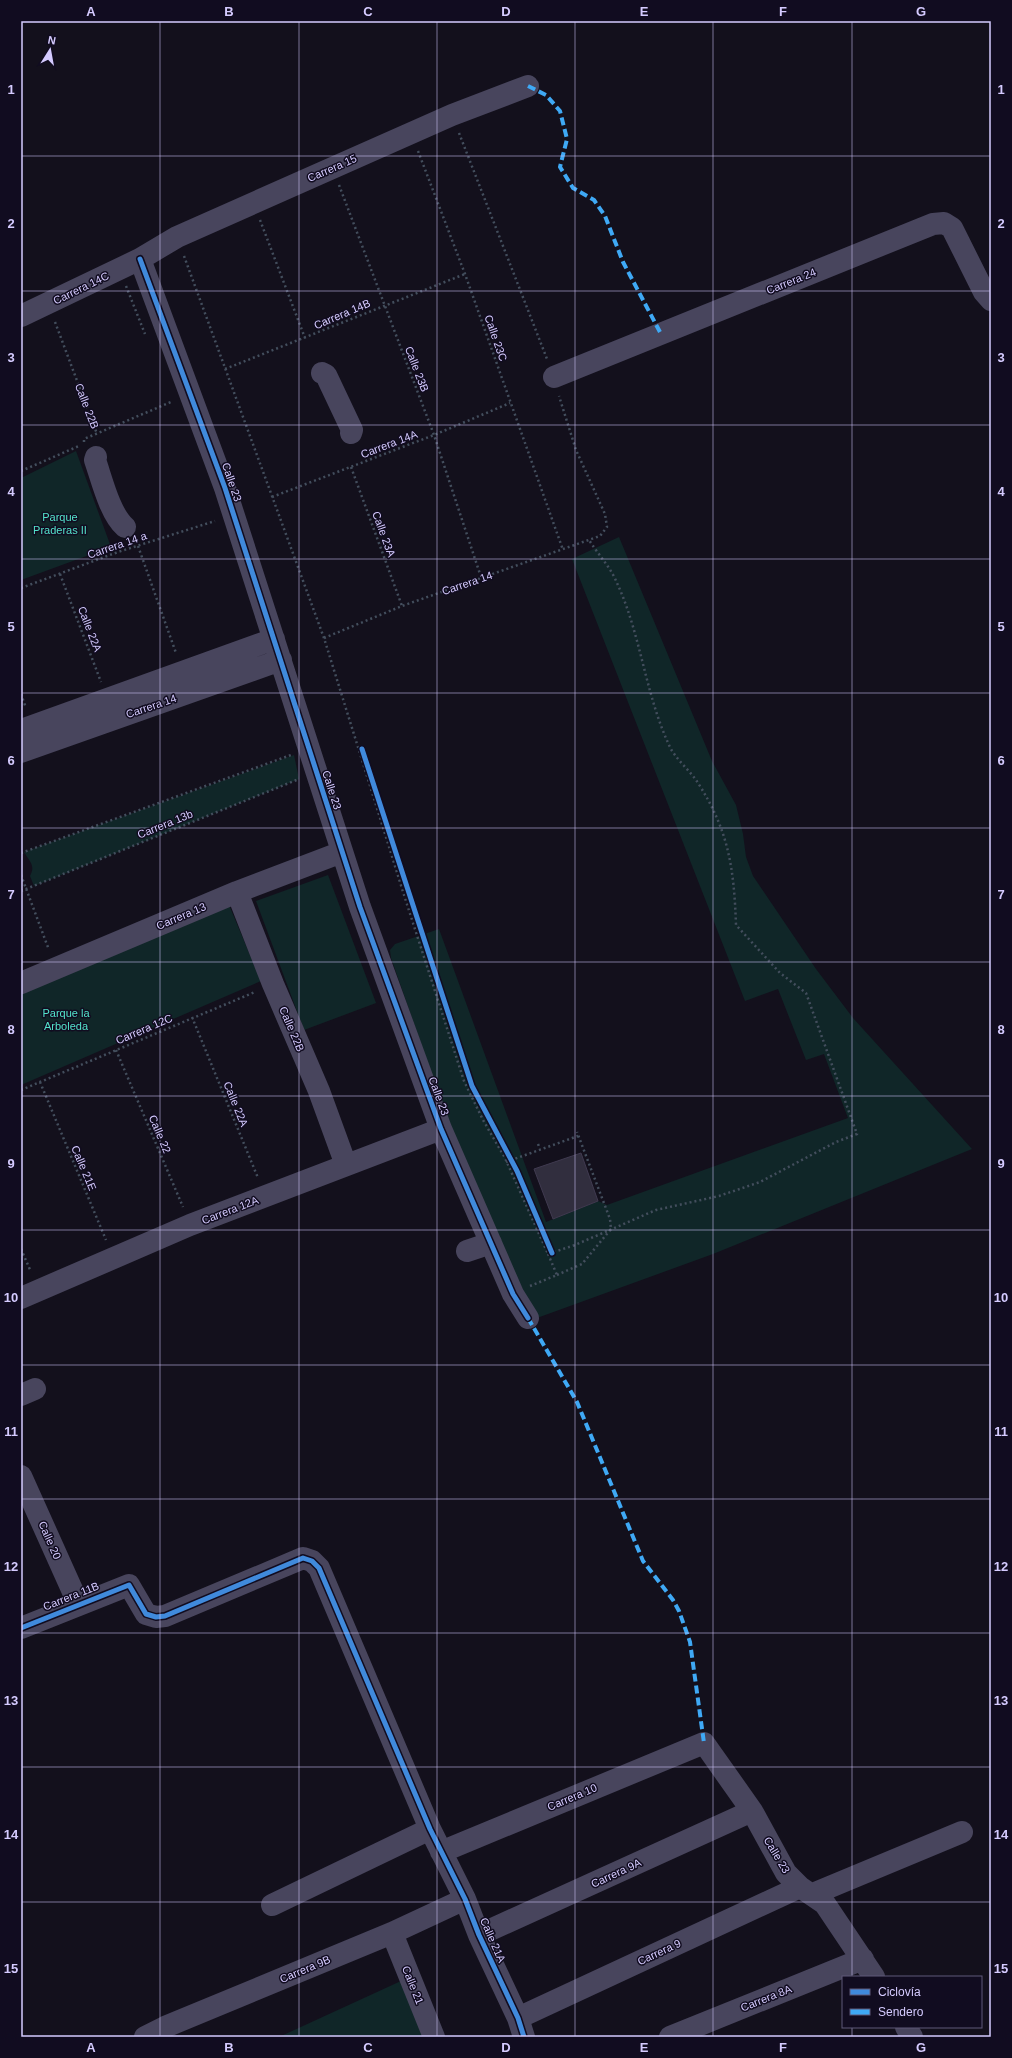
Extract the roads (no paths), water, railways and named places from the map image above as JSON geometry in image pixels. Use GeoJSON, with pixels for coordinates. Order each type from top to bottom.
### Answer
{"type":"FeatureCollection","features":[{"type":"Feature","properties":{"kind":"street","name":"Carrera 15"},"geometry":{"type":"LineString","coordinates":[[140,259],[177,236],[452,115],[528,86]]}},
{"type":"Feature","properties":{"kind":"street","name":"Carrera 24"},"geometry":{"type":"LineString","coordinates":[[554,378],[934,224],[944,223],[952,228],[984,292],[991,300]]}},
{"type":"Feature","properties":{"kind":"street","name":"Carrera 14C"},"geometry":{"type":"LineString","coordinates":[[21,316],[140,259]]}},
{"type":"Feature","properties":{"kind":"street","name":"Calle 23"},"geometry":{"type":"LineString","coordinates":[[140,259],[224,488],[360,907],[441,1129],[513,1294],[528,1318]]}},
{"type":"Feature","properties":{"kind":"street"},"geometry":{"type":"LineString","coordinates":[[322,373],[326,375],[352,430],[351,433]]}},
{"type":"Feature","properties":{"kind":"street"},"geometry":{"type":"LineString","coordinates":[[96,457],[95,460],[105,491],[119,522],[125,527]]}},
{"type":"Feature","properties":{"kind":"street","name":"Carrera 14"},"geometry":{"type":"LineString","coordinates":[[25,722],[274,639]]}},
{"type":"Feature","properties":{"kind":"street","name":"Carrera 14"},"geometry":{"type":"LineString","coordinates":[[21,752],[281,660]]}},
{"type":"Feature","properties":{"kind":"street","name":"Carrera 13"},"geometry":{"type":"LineString","coordinates":[[21,983],[238,892],[342,852]]}},
{"type":"Feature","properties":{"kind":"street","name":"Calle 22B"},"geometry":{"type":"LineString","coordinates":[[238,892],[273,984],[319,1091],[346,1165]]}},
{"type":"Feature","properties":{"kind":"street","name":"Carrera 12A"},"geometry":{"type":"LineString","coordinates":[[30,1294],[190,1226],[441,1129]]}},
{"type":"Feature","properties":{"kind":"street"},"geometry":{"type":"LineString","coordinates":[[467,1251],[491,1243]]}},
{"type":"Feature","properties":{"kind":"street","name":"Calle 20"},"geometry":{"type":"LineString","coordinates":[[21,1476],[78,1603]]}},
{"type":"Feature","properties":{"kind":"street","name":"Calle 21A"},"geometry":{"type":"LineString","coordinates":[[129,1585],[146,1614],[156,1618],[165,1616],[303,1558],[312,1561],[319,1568],[440,1852],[465,1899],[521,2027]]}},
{"type":"Feature","properties":{"kind":"street","name":"Carrera 11B"},"geometry":{"type":"LineString","coordinates":[[21,1628],[78,1603],[129,1585]]}},
{"type":"Feature","properties":{"kind":"street","name":"Calle 23"},"geometry":{"type":"LineString","coordinates":[[704,1742],[752,1811],[786,1873],[806,1891],[825,1904],[868,1968]]}},
{"type":"Feature","properties":{"kind":"street","name":"Carrera 10"},"geometry":{"type":"LineString","coordinates":[[440,1852],[704,1742]]}},
{"type":"Feature","properties":{"kind":"street","name":"Carrera 9A"},"geometry":{"type":"LineString","coordinates":[[480,1936],[752,1811]]}},
{"type":"Feature","properties":{"kind":"street"},"geometry":{"type":"LineString","coordinates":[[272,1905],[430,1828]]}},
{"type":"Feature","properties":{"kind":"street","name":"Carrera 9"},"geometry":{"type":"LineString","coordinates":[[521,2027],[806,1891],[962,1832]]}},
{"type":"Feature","properties":{"kind":"street","name":"Carrera 9B"},"geometry":{"type":"LineString","coordinates":[[145,2037],[166,2032],[392,1933],[465,1899]]}},
{"type":"Feature","properties":{"kind":"street","name":"Calle 21"},"geometry":{"type":"LineString","coordinates":[[392,1933],[434,2037]]}},
{"type":"Feature","properties":{"kind":"street","name":"Carrera 8A"},"geometry":{"type":"LineString","coordinates":[[845,1976],[868,1968]]}},
{"type":"Feature","properties":{"kind":"street","name":"Carrera 8A"},"geometry":{"type":"LineString","coordinates":[[670,2037],[842,1977]]}},
{"type":"Feature","properties":{"kind":"street"},"geometry":{"type":"LineString","coordinates":[[907,2028],[912,2037]]}},
{"type":"Feature","properties":{"kind":"park label","name":"Parque Praderas II"},"geometry":{"type":"Point","coordinates":[60,523]}},
{"type":"Feature","properties":{"kind":"park label","name":"Parque la Arboleda"},"geometry":{"type":"Point","coordinates":[66,1019]}}]}
